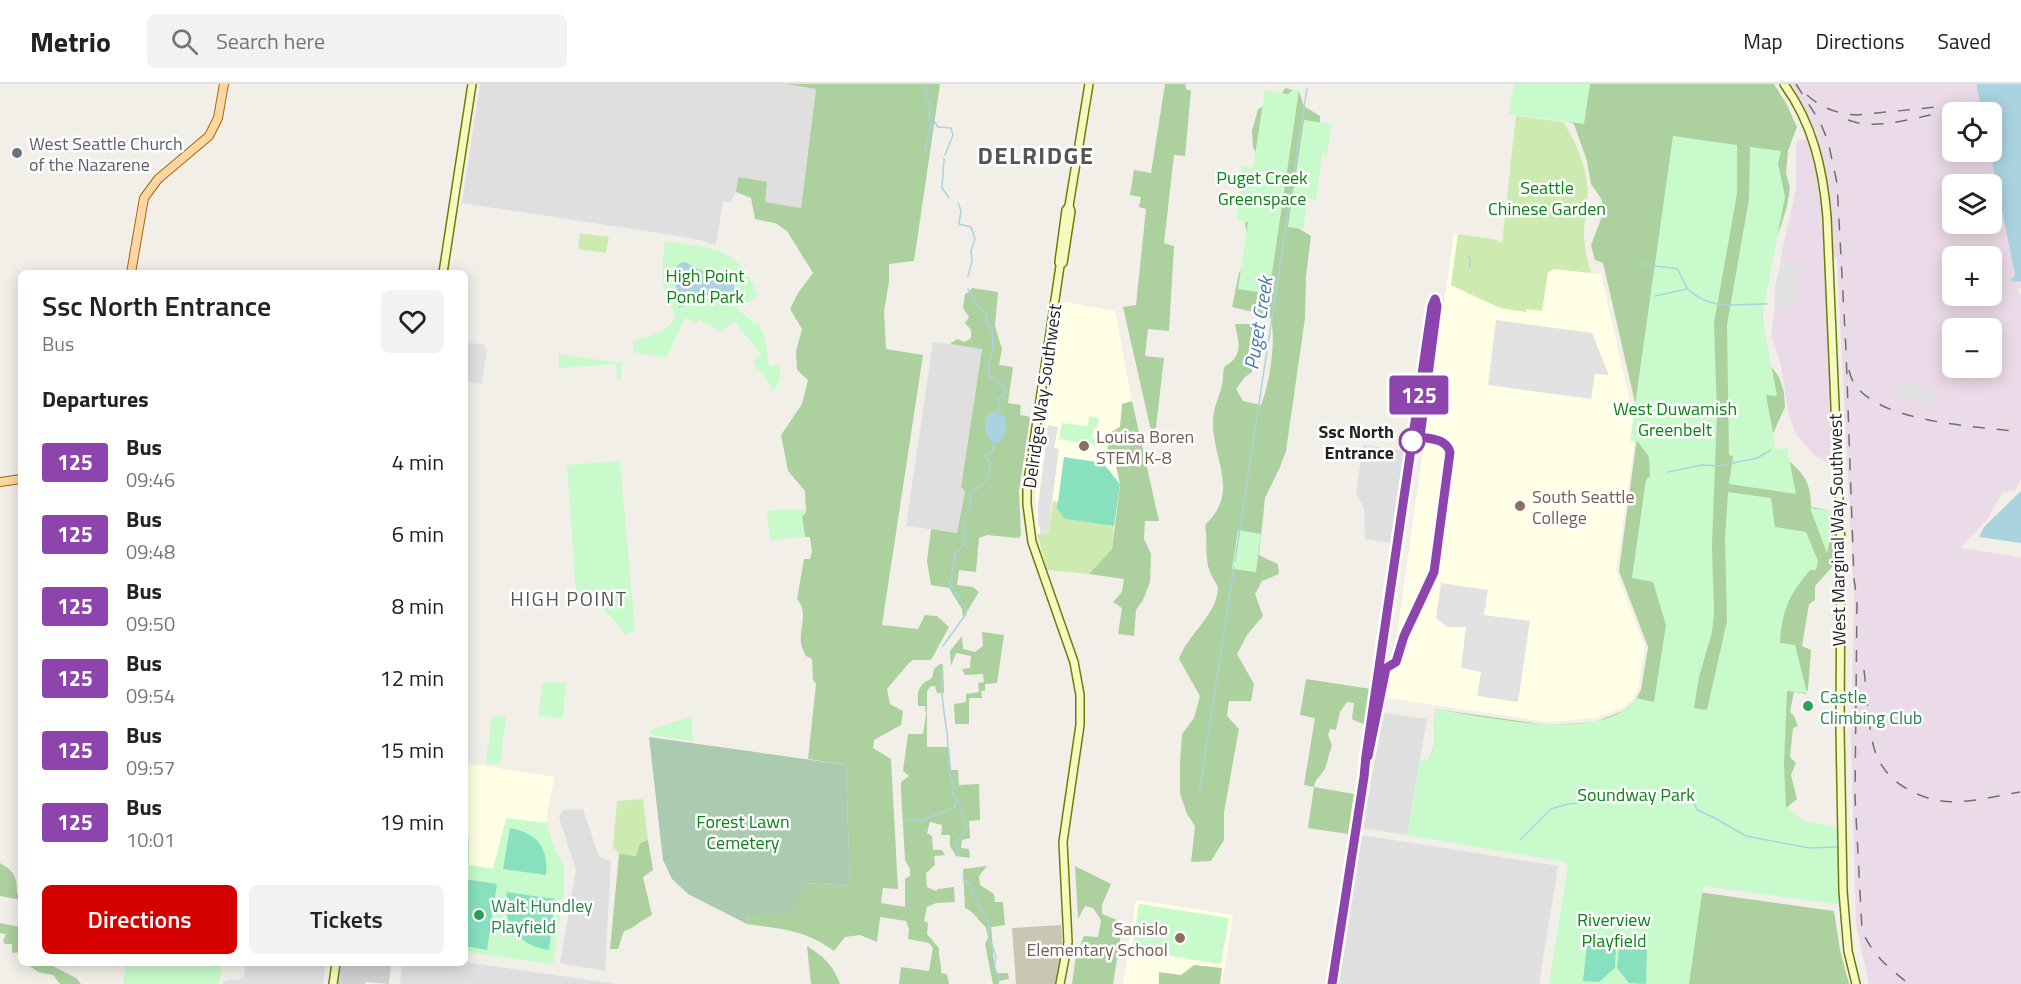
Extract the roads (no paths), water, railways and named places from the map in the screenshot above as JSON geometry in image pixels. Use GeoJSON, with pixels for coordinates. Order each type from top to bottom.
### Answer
{"type":"FeatureCollection","features":[{"type":"Feature","properties":{"kind":"main road"},"geometry":{"type":"LineString","coordinates":[[132,270],[144,198],[158,179],[200,146],[210,135],[218,118],[224,84]]}},
{"type":"Feature","properties":{"kind":"main road"},"geometry":{"type":"LineString","coordinates":[[443,270],[472,84]]}},
{"type":"Feature","properties":{"kind":"main road","name":"Delridge Way Southwest"},"geometry":{"type":"LineString","coordinates":[[1060,984],[1068,942],[1063,842],[1079,731],[1080,695],[1074,663],[1032,542],[1027,488],[1060,266],[1066,210],[1070,206],[1089,84]]}},
{"type":"Feature","properties":{"kind":"main road","name":"West Marginal Way Southwest"},"geometry":{"type":"LineString","coordinates":[[1784,84],[1799,107],[1813,138],[1820,163],[1827,209],[1841,547],[1840,728],[1843,891],[1848,951],[1856,984]]}},
{"type":"Feature","properties":{"kind":"main road"},"geometry":{"type":"LineString","coordinates":[[0,482],[18,479]]}},
{"type":"Feature","properties":{"kind":"main road"},"geometry":{"type":"LineString","coordinates":[[333,984],[336,966]]}},
{"type":"Feature","properties":{"kind":"water"},"geometry":{"type":"Polygon","coordinates":[[[1976,84],[2021,84],[2021,282],[2010,281],[2015,275],[2002,211],[2002,174],[1994,174],[1992,162],[2002,162],[2002,102],[1980,102],[1976,84]]]}},
{"type":"Feature","properties":{"kind":"water"},"geometry":{"type":"Polygon","coordinates":[[[685,262],[700,270],[732,277],[735,289],[732,297],[724,300],[715,289],[703,299],[690,299],[683,296],[677,289],[675,275],[677,266],[685,262]]]}},
{"type":"Feature","properties":{"kind":"water"},"geometry":{"type":"Polygon","coordinates":[[[994,412],[1005,417],[1006,430],[1001,442],[993,443],[986,433],[985,425],[989,413],[994,412]]]}},
{"type":"Feature","properties":{"kind":"water"},"geometry":{"type":"Polygon","coordinates":[[[2021,491],[2021,543],[1979,537],[1984,527],[2021,491]]]}},
{"type":"Feature","properties":{"kind":"waterway"},"geometry":{"type":"LineString","coordinates":[[925,152],[931,124],[929,122],[930,103],[925,98],[929,84]]}},
{"type":"Feature","properties":{"kind":"waterway","name":"Puget Creek"},"geometry":{"type":"LineString","coordinates":[[1235,561],[1307,88]]}},
{"type":"Feature","properties":{"kind":"waterway"},"geometry":{"type":"LineString","coordinates":[[931,116],[938,127],[951,128],[953,135],[945,155]]}},
{"type":"Feature","properties":{"kind":"waterway"},"geometry":{"type":"LineString","coordinates":[[944,159],[942,188],[949,198]]}},
{"type":"Feature","properties":{"kind":"waterway"},"geometry":{"type":"LineString","coordinates":[[958,203],[961,210],[959,224],[971,227],[975,239],[968,276]]}},
{"type":"Feature","properties":{"kind":"waterway"},"geometry":{"type":"LineString","coordinates":[[1467,256],[1470,258],[1470,267]]}},
{"type":"Feature","properties":{"kind":"waterway"},"geometry":{"type":"LineString","coordinates":[[1642,263],[1677,269],[1689,290],[1707,301],[1726,305],[1767,304]]}},
{"type":"Feature","properties":{"kind":"waterway"},"geometry":{"type":"LineString","coordinates":[[968,289],[977,305],[986,314],[987,325],[992,328],[993,349],[988,367],[989,376],[998,380],[1005,390],[1004,396],[998,398],[1001,410],[994,412]]}},
{"type":"Feature","properties":{"kind":"waterway"},"geometry":{"type":"LineString","coordinates":[[1655,296],[1687,289]]}},
{"type":"Feature","properties":{"kind":"waterway"},"geometry":{"type":"LineString","coordinates":[[679,307],[684,304],[685,298]]}},
{"type":"Feature","properties":{"kind":"waterway"},"geometry":{"type":"LineString","coordinates":[[943,646],[966,614],[965,607],[949,582],[955,554],[965,543],[963,523],[970,504],[970,492],[979,488],[987,477],[990,462],[985,456],[986,453],[993,452],[993,443]]}},
{"type":"Feature","properties":{"kind":"waterway"},"geometry":{"type":"LineString","coordinates":[[1668,472],[1702,465],[1718,466],[1748,460],[1771,450]]}},
{"type":"Feature","properties":{"kind":"waterway","name":"Puget Creek"},"geometry":{"type":"LineString","coordinates":[[1199,794],[1234,567]]}},
{"type":"Feature","properties":{"kind":"waterway"},"geometry":{"type":"LineString","coordinates":[[942,664],[942,695],[950,773],[954,788],[952,792],[960,805],[967,829],[955,843],[958,856]]}},
{"type":"Feature","properties":{"kind":"waterway"},"geometry":{"type":"LineString","coordinates":[[1520,840],[1551,809],[1568,804],[1597,801],[1624,791],[1640,790],[1694,803],[1697,810],[1746,836],[1809,848],[1838,847]]}},
{"type":"Feature","properties":{"kind":"waterway"},"geometry":{"type":"LineString","coordinates":[[905,821],[913,819],[923,821],[948,811],[955,807],[956,800]]}},
{"type":"Feature","properties":{"kind":"waterway"},"geometry":{"type":"LineString","coordinates":[[963,874],[964,881],[971,885],[988,921],[990,939],[996,957],[994,969],[999,977],[997,984]]}},
{"type":"Feature","properties":{"kind":"railway"},"geometry":{"type":"LineString","coordinates":[[1796,84],[1820,122],[1828,141],[1837,183],[1846,350],[1854,579],[1857,600],[1855,797],[1862,930],[1876,954],[1909,984]]}},
{"type":"Feature","properties":{"kind":"railway"},"geometry":{"type":"LineString","coordinates":[[1807,95],[1830,110],[1857,115],[1942,106]]}},
{"type":"Feature","properties":{"kind":"railway"},"geometry":{"type":"LineString","coordinates":[[1848,120],[1879,124],[1931,115]]}},
{"type":"Feature","properties":{"kind":"railway"},"geometry":{"type":"LineString","coordinates":[[1849,370],[1857,388],[1874,401],[1896,411],[1950,424],[2020,432]]}},
{"type":"Feature","properties":{"kind":"railway"},"geometry":{"type":"LineString","coordinates":[[1864,670],[1869,720],[1876,754],[1889,775],[1904,787],[1933,799],[1961,802],[2020,792]]}},
{"type":"Feature","properties":{"kind":"place","name":"West Seattle Church of the Nazarene"},"geometry":{"type":"Point","coordinates":[17,153]}},
{"type":"Feature","properties":{"kind":"place","name":"Ssc North Entrance"},"geometry":{"type":"Point","coordinates":[1412,441]}},
{"type":"Feature","properties":{"kind":"place","name":"Louisa Boren STEM K-8"},"geometry":{"type":"Point","coordinates":[1084,446]}},
{"type":"Feature","properties":{"kind":"place","name":"South Seattle College"},"geometry":{"type":"Point","coordinates":[1520,506]}},
{"type":"Feature","properties":{"kind":"place","name":"Castle Climbing Club"},"geometry":{"type":"Point","coordinates":[1808,706]}},
{"type":"Feature","properties":{"kind":"place","name":"Walt Hundley Playfield"},"geometry":{"type":"Point","coordinates":[479,915]}},
{"type":"Feature","properties":{"kind":"place","name":"Sanislo Elementary School"},"geometry":{"type":"Point","coordinates":[1180,938]}},
{"type":"Feature","properties":{"kind":"district","name":"DELRIDGE"},"geometry":{"type":"Point","coordinates":[1036,155]}},
{"type":"Feature","properties":{"kind":"district","name":"HIGH POINT"},"geometry":{"type":"Point","coordinates":[569,598]}},
{"type":"Feature","properties":{"kind":"park label","name":"Puget Creek Greenspace"},"geometry":{"type":"Point","coordinates":[1262,187]}},
{"type":"Feature","properties":{"kind":"park label","name":"Seattle Chinese Garden"},"geometry":{"type":"Point","coordinates":[1547,197]}},
{"type":"Feature","properties":{"kind":"park label","name":"High Point Pond Park"},"geometry":{"type":"Point","coordinates":[705,285]}},
{"type":"Feature","properties":{"kind":"park label","name":"West Duwamish Greenbelt"},"geometry":{"type":"Point","coordinates":[1675,418]}},
{"type":"Feature","properties":{"kind":"park label","name":"Soundway Park"},"geometry":{"type":"Point","coordinates":[1636,794]}},
{"type":"Feature","properties":{"kind":"park label","name":"Forest Lawn Cemetery"},"geometry":{"type":"Point","coordinates":[743,831]}},
{"type":"Feature","properties":{"kind":"park label","name":"Riverview Playfield"},"geometry":{"type":"Point","coordinates":[1614,929]}}]}
